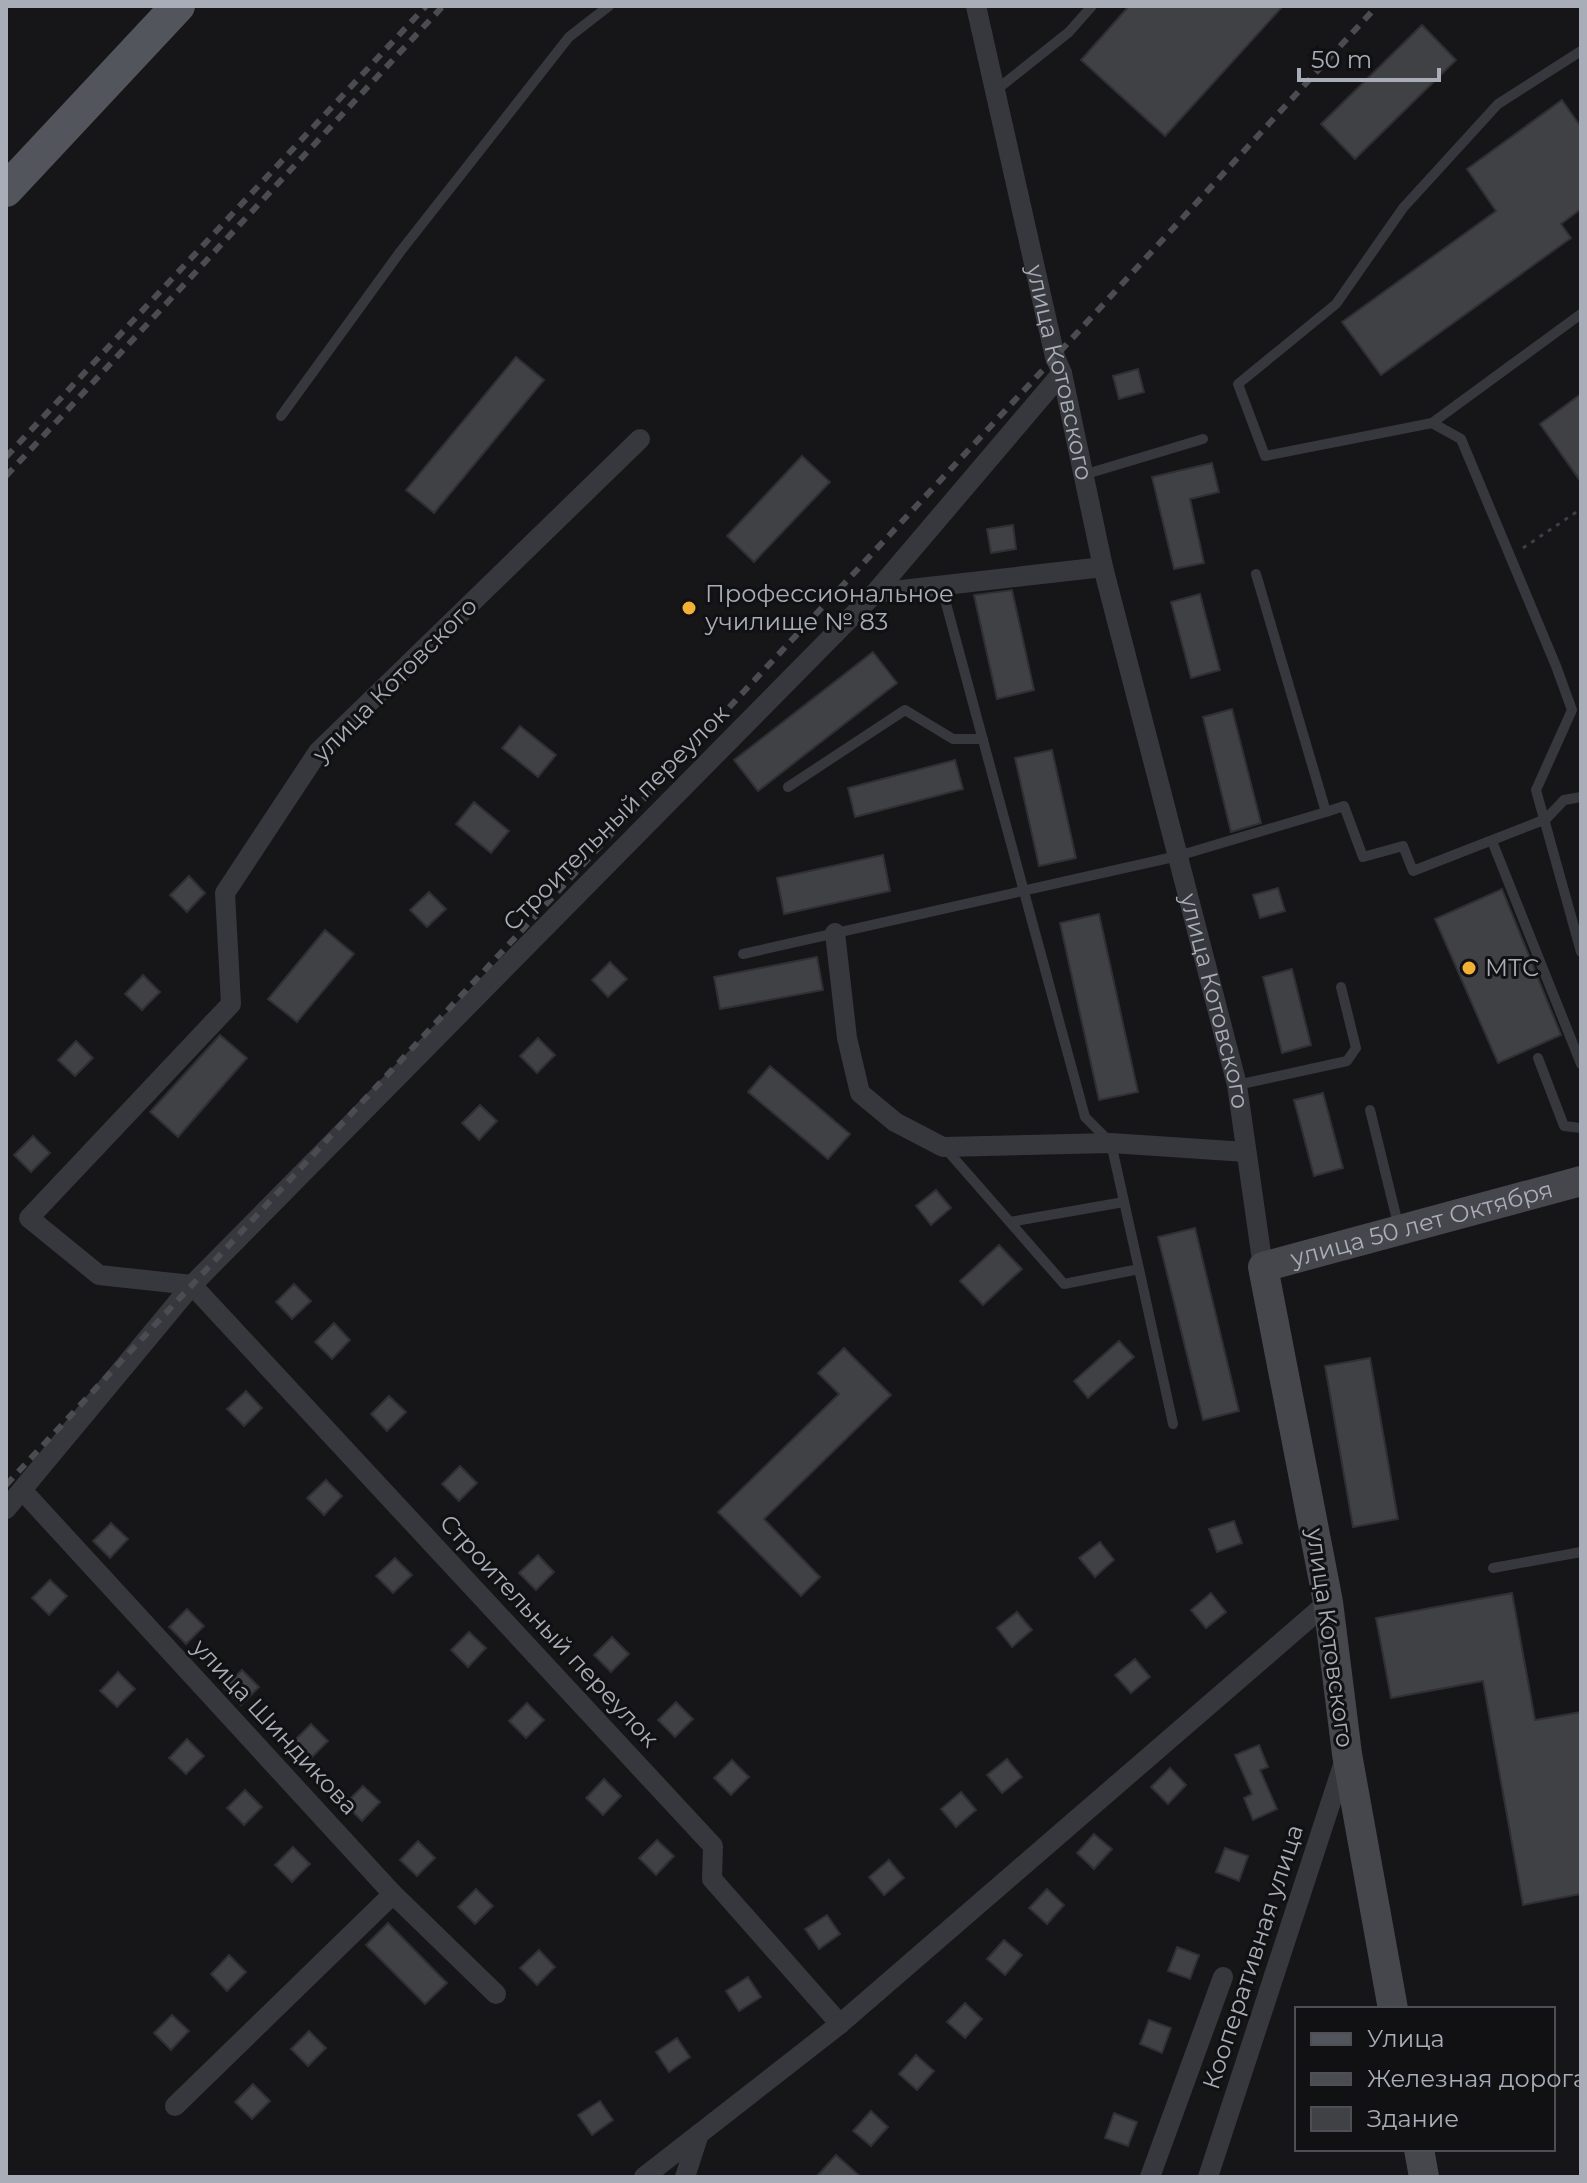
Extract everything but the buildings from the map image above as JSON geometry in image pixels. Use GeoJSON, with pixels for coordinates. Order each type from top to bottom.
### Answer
{"type":"FeatureCollection","features":[{"type":"Feature","properties":{"kind":"main road"},"geometry":{"type":"LineString","coordinates":[[6,190],[178,6]]}},
{"type":"Feature","properties":{"kind":"main road","name":"улица 50 лет Октября"},"geometry":{"type":"LineString","coordinates":[[1263,1267],[1581,1181]]}},
{"type":"Feature","properties":{"kind":"main road","name":"улица Котовского"},"geometry":{"type":"LineString","coordinates":[[1263,1267],[1328,1602],[1347,1754],[1393,2007]]}},
{"type":"Feature","properties":{"kind":"main road"},"geometry":{"type":"LineString","coordinates":[[1419,2151],[1424,2177]]}},
{"type":"Feature","properties":{"kind":"street","name":"улица Котовского"},"geometry":{"type":"LineString","coordinates":[[976,6],[1055,357],[1062,373],[1103,567],[1237,1085],[1263,1267]]}},
{"type":"Feature","properties":{"kind":"street","name":"Строительный переулок"},"geometry":{"type":"LineString","coordinates":[[6,1509],[192,1285],[875,593],[1062,373]]}},
{"type":"Feature","properties":{"kind":"street","name":"улица Котовского"},"geometry":{"type":"LineString","coordinates":[[192,1285],[99,1275],[29,1218],[231,1004],[225,893],[318,752],[640,439]]}},
{"type":"Feature","properties":{"kind":"street"},"geometry":{"type":"LineString","coordinates":[[875,593],[1103,567]]}},
{"type":"Feature","properties":{"kind":"street"},"geometry":{"type":"LineString","coordinates":[[835,933],[847,1038],[860,1093],[895,1122],[943,1147],[1111,1143],[1246,1152]]}},
{"type":"Feature","properties":{"kind":"street","name":"Строительный переулок"},"geometry":{"type":"LineString","coordinates":[[192,1285],[713,1846],[712,1879],[840,2024]]}},
{"type":"Feature","properties":{"kind":"street","name":"улица Шиндикова"},"geometry":{"type":"LineString","coordinates":[[22,1490],[393,1894],[496,1994]]}},
{"type":"Feature","properties":{"kind":"street"},"geometry":{"type":"LineString","coordinates":[[644,2177],[840,2024],[1328,1602]]}},
{"type":"Feature","properties":{"kind":"street","name":"Кооперативная улица"},"geometry":{"type":"LineString","coordinates":[[1208,2177],[1347,1754]]}},
{"type":"Feature","properties":{"kind":"street"},"geometry":{"type":"LineString","coordinates":[[175,2106],[393,1894]]}},
{"type":"Feature","properties":{"kind":"street"},"geometry":{"type":"LineString","coordinates":[[1150,2177],[1223,1977]]}},
{"type":"Feature","properties":{"kind":"street"},"geometry":{"type":"LineString","coordinates":[[685,2177],[699,2134]]}},
{"type":"Feature","properties":{"kind":"lane"},"geometry":{"type":"LineString","coordinates":[[281,416],[400,252],[569,37],[609,6]]}},
{"type":"Feature","properties":{"kind":"lane"},"geometry":{"type":"LineString","coordinates":[[995,91],[1069,32],[1092,6]]}},
{"type":"Feature","properties":{"kind":"lane"},"geometry":{"type":"LineString","coordinates":[[1581,51],[1498,104],[1403,208],[1336,304],[1238,384],[1265,456],[1432,423],[1581,314]]}},
{"type":"Feature","properties":{"kind":"lane"},"geometry":{"type":"LineString","coordinates":[[1432,423],[1461,439],[1572,710],[1536,790],[1576,914],[1581,952]]}},
{"type":"Feature","properties":{"kind":"lane"},"geometry":{"type":"LineString","coordinates":[[1083,475],[1203,439]]}},
{"type":"Feature","properties":{"kind":"lane"},"geometry":{"type":"LineString","coordinates":[[1256,574],[1326,812]]}},
{"type":"Feature","properties":{"kind":"lane"},"geometry":{"type":"LineString","coordinates":[[941,585],[1085,1117],[1111,1143],[1173,1424]]}},
{"type":"Feature","properties":{"kind":"lane"},"geometry":{"type":"LineString","coordinates":[[788,787],[905,710],[953,739],[983,739]]}},
{"type":"Feature","properties":{"kind":"lane"},"geometry":{"type":"LineString","coordinates":[[743,954],[1178,856],[1344,806],[1363,857],[1403,846],[1413,871],[1546,819],[1564,800],[1581,797]]}},
{"type":"Feature","properties":{"kind":"lane"},"geometry":{"type":"LineString","coordinates":[[1492,841],[1581,1064]]}},
{"type":"Feature","properties":{"kind":"lane"},"geometry":{"type":"LineString","coordinates":[[1237,1085],[1347,1061],[1356,1048],[1341,987]]}},
{"type":"Feature","properties":{"kind":"lane"},"geometry":{"type":"LineString","coordinates":[[1538,1058],[1564,1126],[1581,1128]]}},
{"type":"Feature","properties":{"kind":"lane"},"geometry":{"type":"LineString","coordinates":[[1370,1110],[1399,1230]]}},
{"type":"Feature","properties":{"kind":"lane"},"geometry":{"type":"LineString","coordinates":[[943,1147],[1064,1284],[1139,1269]]}},
{"type":"Feature","properties":{"kind":"lane"},"geometry":{"type":"LineString","coordinates":[[1010,1222],[1124,1202]]}},
{"type":"Feature","properties":{"kind":"lane"},"geometry":{"type":"LineString","coordinates":[[1493,1568],[1581,1552]]}},
{"type":"Feature","properties":{"kind":"path"},"geometry":{"type":"LineString","coordinates":[[1510,557],[1581,509]]}},
{"type":"Feature","properties":{"kind":"railway"},"geometry":{"type":"LineString","coordinates":[[6,457],[426,6]]}},
{"type":"Feature","properties":{"kind":"railway"},"geometry":{"type":"LineString","coordinates":[[6,476],[443,6]]}},
{"type":"Feature","properties":{"kind":"railway"},"geometry":{"type":"LineString","coordinates":[[6,1485],[1055,357],[1377,6]]}},
{"type":"Feature","properties":{"kind":"place","name":"Профессиональное училище № 83"},"geometry":{"type":"Point","coordinates":[689,608]}},
{"type":"Feature","properties":{"kind":"place","name":"МТС"},"geometry":{"type":"Point","coordinates":[1469,968]}}]}
